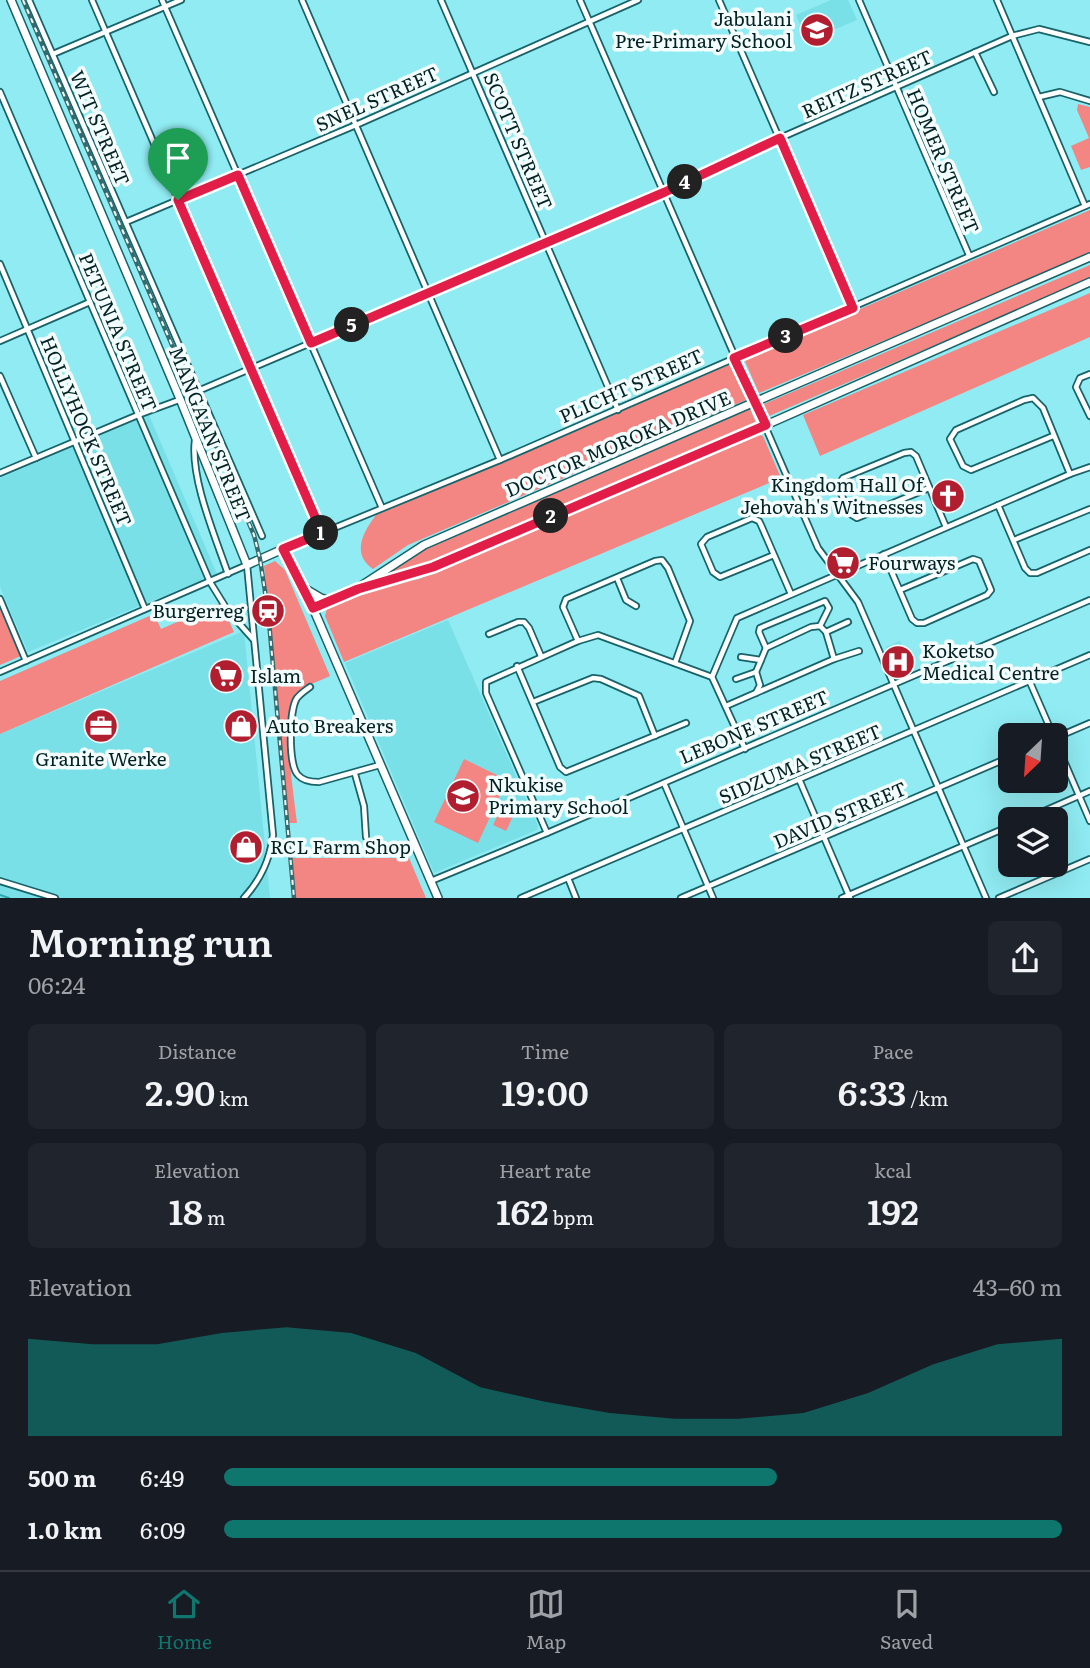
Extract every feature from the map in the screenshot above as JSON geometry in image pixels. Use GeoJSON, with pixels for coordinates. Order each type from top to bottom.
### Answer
{"type":"FeatureCollection","features":[{"type":"Feature","properties":{"kind":"street","name":"MANGAAN STREET"},"geometry":{"type":"LineString","coordinates":[[11,0],[247,565],[274,835],[268,863],[244,898]]}},
{"type":"Feature","properties":{"kind":"street","name":"WIT STREET"},"geometry":{"type":"LineString","coordinates":[[29,0],[262,536]]}},
{"type":"Feature","properties":{"kind":"street"},"geometry":{"type":"LineString","coordinates":[[92,0],[322,533]]}},
{"type":"Feature","properties":{"kind":"street"},"geometry":{"type":"LineString","coordinates":[[162,0],[382,508]]}},
{"type":"Feature","properties":{"kind":"street"},"geometry":{"type":"LineString","coordinates":[[53,54],[181,0]]}},
{"type":"Feature","properties":{"kind":"street"},"geometry":{"type":"LineString","coordinates":[[302,0],[500,460]]}},
{"type":"Feature","properties":{"kind":"street","name":"SCOTT STREET"},"geometry":{"type":"LineString","coordinates":[[441,0],[618,410]]}},
{"type":"Feature","properties":{"kind":"street"},"geometry":{"type":"LineString","coordinates":[[580,0],[818,548],[858,602],[986,898]]}},
{"type":"Feature","properties":{"kind":"street","name":"SNEL STREET"},"geometry":{"type":"LineString","coordinates":[[126,222],[356,125],[638,0]]}},
{"type":"Feature","properties":{"kind":"street"},"geometry":{"type":"LineString","coordinates":[[719,0],[853,308]]}},
{"type":"Feature","properties":{"kind":"street","name":"HOMER STREET"},"geometry":{"type":"LineString","coordinates":[[859,0],[969,255]]}},
{"type":"Feature","properties":{"kind":"street"},"geometry":{"type":"LineString","coordinates":[[997,0],[1088,205]]}},
{"type":"Feature","properties":{"kind":"street","name":"REITZ STREET"},"geometry":{"type":"LineString","coordinates":[[198,391],[665,192],[1012,36],[1039,29],[1090,42]]}},
{"type":"Feature","properties":{"kind":"street"},"geometry":{"type":"LineString","coordinates":[[975,52],[994,92]]}},
{"type":"Feature","properties":{"kind":"street","name":"PETUNIA STREET"},"geometry":{"type":"LineString","coordinates":[[0,92],[210,582],[228,611],[254,640]]}},
{"type":"Feature","properties":{"kind":"street"},"geometry":{"type":"LineString","coordinates":[[1039,97],[1060,92],[1090,101]]}},
{"type":"Feature","properties":{"kind":"street","name":"PLICHT STREET"},"geometry":{"type":"LineString","coordinates":[[247,565],[618,410],[1088,205]]}},
{"type":"Feature","properties":{"kind":"street","name":"DOCTOR MOROKA DRIVE"},"geometry":{"type":"LineString","coordinates":[[358,589],[424,545],[1090,257]]}},
{"type":"Feature","properties":{"kind":"street","name":"HOLLYHOCK STREET"},"geometry":{"type":"LineString","coordinates":[[0,264],[2,276],[28,329],[145,609]]}},
{"type":"Feature","properties":{"kind":"street","name":"DOCTOR MOROKA DRIVE"},"geometry":{"type":"LineString","coordinates":[[313,608],[358,589],[433,567],[766,425],[1090,282]]}},
{"type":"Feature","properties":{"kind":"street"},"geometry":{"type":"LineString","coordinates":[[0,341],[90,302]]}},
{"type":"Feature","properties":{"kind":"street"},"geometry":{"type":"LineString","coordinates":[[1090,373],[1080,378],[1076,387],[1090,416]]}},
{"type":"Feature","properties":{"kind":"street"},"geometry":{"type":"LineString","coordinates":[[0,376],[36,458]]}},
{"type":"Feature","properties":{"kind":"street"},"geometry":{"type":"LineString","coordinates":[[1053,436],[971,470],[963,466],[950,439],[956,430],[1033,398],[1043,408],[1070,474]]}},
{"type":"Feature","properties":{"kind":"street"},"geometry":{"type":"LineString","coordinates":[[0,473],[180,400]]}},
{"type":"Feature","properties":{"kind":"street"},"geometry":{"type":"LineString","coordinates":[[195,437],[194,460],[207,513],[228,574]]}},
{"type":"Feature","properties":{"kind":"street"},"geometry":{"type":"LineString","coordinates":[[929,488],[857,517],[849,513],[838,486],[843,478],[908,451],[916,456],[946,527]]}},
{"type":"Feature","properties":{"kind":"street"},"geometry":{"type":"LineString","coordinates":[[712,677],[737,618],[1090,467]]}},
{"type":"Feature","properties":{"kind":"street"},"geometry":{"type":"LineString","coordinates":[[998,505],[1025,568],[1030,573],[1037,573],[1090,550]]}},
{"type":"Feature","properties":{"kind":"street"},"geometry":{"type":"LineString","coordinates":[[1014,540],[1090,509]]}},
{"type":"Feature","properties":{"kind":"street"},"geometry":{"type":"LineString","coordinates":[[774,555],[720,577],[713,572],[701,544],[707,537],[752,518],[759,521],[774,555],[791,594]]}},
{"type":"Feature","properties":{"kind":"street"},"geometry":{"type":"LineString","coordinates":[[283,549],[313,608],[438,898]]}},
{"type":"Feature","properties":{"kind":"street"},"geometry":{"type":"LineString","coordinates":[[884,554],[914,622],[921,623],[987,595],[991,590],[979,561],[973,559],[900,590]]}},
{"type":"Feature","properties":{"kind":"street"},"geometry":{"type":"LineString","coordinates":[[578,640],[563,607],[565,601],[658,560],[666,565],[690,621],[675,663]]}},
{"type":"Feature","properties":{"kind":"street"},"geometry":{"type":"LineString","coordinates":[[0,672],[247,565]]}},
{"type":"Feature","properties":{"kind":"street"},"geometry":{"type":"LineString","coordinates":[[617,578],[626,600],[636,606]]}},
{"type":"Feature","properties":{"kind":"street"},"geometry":{"type":"LineString","coordinates":[[302,587],[316,596],[332,601]]}},
{"type":"Feature","properties":{"kind":"street"},"geometry":{"type":"LineString","coordinates":[[0,599],[26,661]]}},
{"type":"Feature","properties":{"kind":"street","name":"LEBONE STREET"},"geometry":{"type":"LineString","coordinates":[[430,881],[1090,600]]}},
{"type":"Feature","properties":{"kind":"street"},"geometry":{"type":"LineString","coordinates":[[756,693],[760,685],[756,672],[766,648],[820,626],[828,610],[828,602],[760,628],[759,632],[766,648]]}},
{"type":"Feature","properties":{"kind":"street"},"geometry":{"type":"LineString","coordinates":[[489,634],[524,622],[541,656]]}},
{"type":"Feature","properties":{"kind":"street"},"geometry":{"type":"LineString","coordinates":[[826,632],[848,622]]}},
{"type":"Feature","properties":{"kind":"street"},"geometry":{"type":"LineString","coordinates":[[820,626],[826,632],[834,660]]}},
{"type":"Feature","properties":{"kind":"street"},"geometry":{"type":"LineString","coordinates":[[547,833],[485,688],[489,679],[578,640],[598,635],[712,677],[745,749]]}},
{"type":"Feature","properties":{"kind":"street"},"geometry":{"type":"LineString","coordinates":[[726,706],[859,651]]}},
{"type":"Feature","properties":{"kind":"street","name":"SIDZUMA STREET"},"geometry":{"type":"LineString","coordinates":[[521,898],[1090,655]]}},
{"type":"Feature","properties":{"kind":"street"},"geometry":{"type":"LineString","coordinates":[[741,657],[761,660]]}},
{"type":"Feature","properties":{"kind":"street"},"geometry":{"type":"LineString","coordinates":[[517,666],[560,767],[566,772],[686,723]]}},
{"type":"Feature","properties":{"kind":"street"},"geometry":{"type":"LineString","coordinates":[[736,680],[756,672]]}},
{"type":"Feature","properties":{"kind":"street"},"geometry":{"type":"LineString","coordinates":[[533,702],[590,679],[601,679],[639,696],[655,736]]}},
{"type":"Feature","properties":{"kind":"street"},"geometry":{"type":"LineString","coordinates":[[1029,680],[1048,723]]}},
{"type":"Feature","properties":{"kind":"street"},"geometry":{"type":"LineString","coordinates":[[310,687],[298,697],[293,711],[292,746],[295,771],[300,778],[315,782],[355,774],[380,765]]}},
{"type":"Feature","properties":{"kind":"street"},"geometry":{"type":"LineString","coordinates":[[1068,732],[1090,723]]}},
{"type":"Feature","properties":{"kind":"street","name":"DAVID STREET"},"geometry":{"type":"LineString","coordinates":[[681,898],[998,762]]}},
{"type":"Feature","properties":{"kind":"street"},"geometry":{"type":"LineString","coordinates":[[1068,770],[1090,821]]}},
{"type":"Feature","properties":{"kind":"street"},"geometry":{"type":"LineString","coordinates":[[355,774],[364,806],[366,837]]}},
{"type":"Feature","properties":{"kind":"street"},"geometry":{"type":"LineString","coordinates":[[799,779],[849,896]]}},
{"type":"Feature","properties":{"kind":"street"},"geometry":{"type":"LineString","coordinates":[[664,783],[713,898]]}},
{"type":"Feature","properties":{"kind":"street"},"geometry":{"type":"LineString","coordinates":[[1054,807],[1090,792]]}},
{"type":"Feature","properties":{"kind":"street"},"geometry":{"type":"LineString","coordinates":[[842,898],[998,831]]}},
{"type":"Feature","properties":{"kind":"street"},"geometry":{"type":"LineString","coordinates":[[999,898],[1090,859]]}},
{"type":"Feature","properties":{"kind":"street"},"geometry":{"type":"LineString","coordinates":[[568,878],[576,898]]}},
{"type":"Feature","properties":{"kind":"street"},"geometry":{"type":"LineString","coordinates":[[0,881],[55,898]]}},
{"type":"Feature","properties":{"kind":"shaded area","name":"Jabulani Pre-Primary School"},"geometry":{"type":"Polygon","coordinates":[[[831,0],[848,0],[857,20],[807,41],[796,15],[831,0]]]}},
{"type":"Feature","properties":{"kind":"shaded area"},"geometry":{"type":"Polygon","coordinates":[[[1078,104],[1090,107],[1090,167],[1081,170],[1071,146],[1089,138],[1077,110],[1078,104]]]}},
{"type":"Feature","properties":{"kind":"shaded area"},"geometry":{"type":"Polygon","coordinates":[[[1090,210],[1090,254],[759,393],[744,359],[1090,210]]]}},
{"type":"Feature","properties":{"kind":"shaded area"},"geometry":{"type":"Polygon","coordinates":[[[1090,265],[1090,279],[769,416],[764,404],[1090,265]]]}},
{"type":"Feature","properties":{"kind":"shaded area"},"geometry":{"type":"Polygon","coordinates":[[[1090,293],[1090,337],[820,456],[803,415],[1090,293]]]}},
{"type":"Feature","properties":{"kind":"shaded area"},"geometry":{"type":"Polygon","coordinates":[[[729,364],[746,400],[408,545],[373,569],[362,557],[361,543],[376,515],[729,364]]]}},
{"type":"Feature","properties":{"kind":"shaded area"},"geometry":{"type":"Polygon","coordinates":[[[750,409],[756,423],[419,566],[380,577],[414,554],[750,409]]]}},
{"type":"Feature","properties":{"kind":"shaded area"},"geometry":{"type":"Polygon","coordinates":[[[149,415],[217,574],[28,652],[0,587],[0,478],[149,415]]]}},
{"type":"Feature","properties":{"kind":"shaded area"},"geometry":{"type":"Polygon","coordinates":[[[753,433],[763,436],[781,478],[344,662],[325,616],[327,608],[375,587],[419,579],[753,433]]]}},
{"type":"Feature","properties":{"kind":"shaded area"},"geometry":{"type":"Polygon","coordinates":[[[275,561],[285,570],[330,676],[300,691],[292,704],[289,737],[297,823],[289,823],[264,566],[275,561]]]}},
{"type":"Feature","properties":{"kind":"shaded area"},"geometry":{"type":"Polygon","coordinates":[[[221,603],[234,632],[0,734],[0,681],[154,614],[161,629],[221,603]]]}},
{"type":"Feature","properties":{"kind":"shaded area"},"geometry":{"type":"Polygon","coordinates":[[[0,608],[21,656],[0,665],[0,608]]]}},
{"type":"Feature","properties":{"kind":"shaded area"},"geometry":{"type":"Polygon","coordinates":[[[448,620],[538,826],[537,830],[434,873],[345,663],[448,620]]]}},
{"type":"Feature","properties":{"kind":"shaded area"},"geometry":{"type":"Polygon","coordinates":[[[244,631],[270,898],[0,898],[0,734],[244,631]]]}},
{"type":"Feature","properties":{"kind":"shaded area","name":"Koketso Medical Centre"},"geometry":{"type":"Polygon","coordinates":[[[900,641],[905,651],[900,653],[908,671],[901,674],[897,673],[886,647],[900,641]]]}},
{"type":"Feature","properties":{"kind":"shaded area"},"geometry":{"type":"Polygon","coordinates":[[[464,759],[507,780],[478,843],[434,822],[464,759]]]}},
{"type":"Feature","properties":{"kind":"shaded area"},"geometry":{"type":"Polygon","coordinates":[[[504,802],[517,808],[506,831],[493,825],[504,802]]]}},
{"type":"Feature","properties":{"kind":"shaded area"},"geometry":{"type":"Polygon","coordinates":[[[292,858],[409,858],[426,898],[296,898],[292,858]]]}},
{"type":"Feature","properties":{"kind":"waterway"},"geometry":{"type":"LineString","coordinates":[[0,895],[9,898]]}},
{"type":"Feature","properties":{"kind":"railway"},"geometry":{"type":"LineString","coordinates":[[23,0],[254,535],[268,611],[294,898]]}},
{"type":"Feature","properties":{"kind":"place","name":"Jabulani Pre-Primary School"},"geometry":{"type":"Point","coordinates":[817,30]}},
{"type":"Feature","properties":{"kind":"place","name":"Kingdom Hall Of Jehovah's Witnesses"},"geometry":{"type":"Point","coordinates":[948,496]}},
{"type":"Feature","properties":{"kind":"place","name":"Fourways"},"geometry":{"type":"Point","coordinates":[843,563]}},
{"type":"Feature","properties":{"kind":"place","name":"Burgerreg"},"geometry":{"type":"Point","coordinates":[268,611]}},
{"type":"Feature","properties":{"kind":"place","name":"Koketso Medical Centre"},"geometry":{"type":"Point","coordinates":[898,662]}},
{"type":"Feature","properties":{"kind":"place","name":"Islam"},"geometry":{"type":"Point","coordinates":[226,676]}},
{"type":"Feature","properties":{"kind":"place","name":"Granite Werke"},"geometry":{"type":"Point","coordinates":[101,726]}},
{"type":"Feature","properties":{"kind":"place","name":"Auto Breakers"},"geometry":{"type":"Point","coordinates":[241,726]}},
{"type":"Feature","properties":{"kind":"place","name":"Nkukise Primary School"},"geometry":{"type":"Point","coordinates":[463,796]}},
{"type":"Feature","properties":{"kind":"place","name":"RCL Farm Shop"},"geometry":{"type":"Point","coordinates":[246,847]}},
{"type":"Feature","properties":{"kind":"route"},"geometry":{"type":"LineString","coordinates":[[780,138],[853,308],[734,358],[766,425],[433,567],[358,589],[313,608],[283,549],[322,533],[178,200],[238,175],[311,343],[665,192],[780,138]]}}]}
